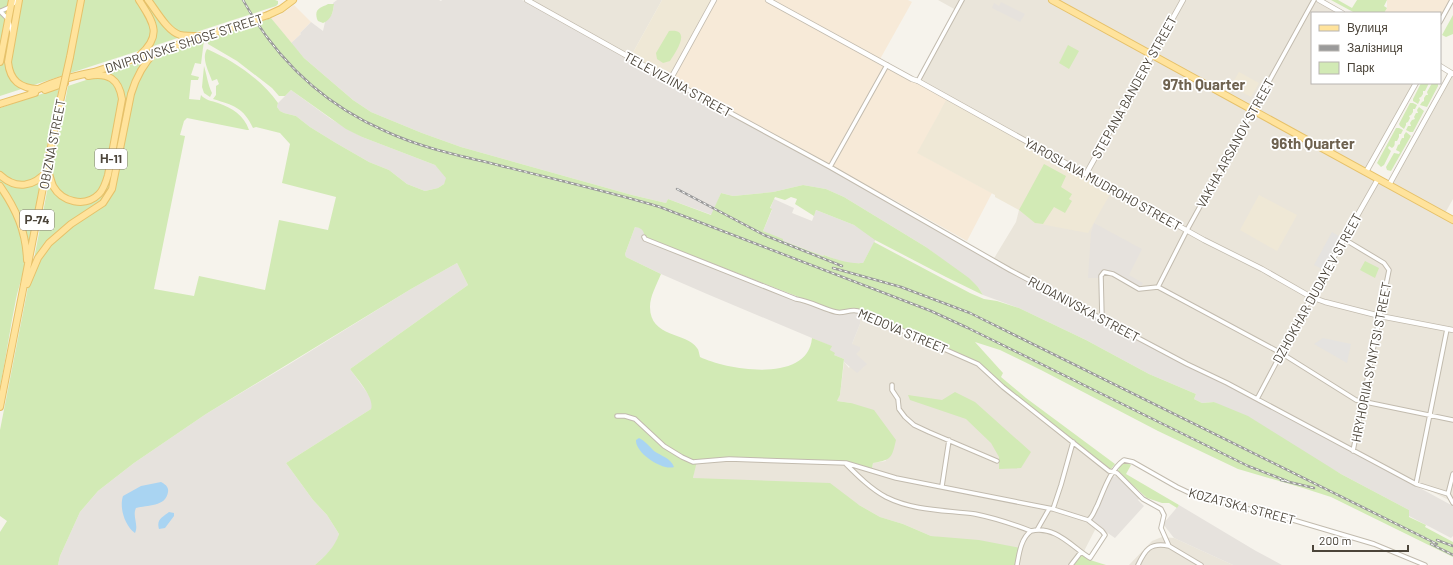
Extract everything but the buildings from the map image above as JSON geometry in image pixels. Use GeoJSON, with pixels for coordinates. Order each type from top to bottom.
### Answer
{"type":"FeatureCollection","features":[{"type":"Feature","properties":{"kind":"main road"},"geometry":{"type":"LineString","coordinates":[[18,0],[8,62],[10,72],[14,80],[21,85],[38,89]]}},
{"type":"Feature","properties":{"kind":"main road","name":"OBIZNA STREET"},"geometry":{"type":"LineString","coordinates":[[0,407],[81,0]]}},
{"type":"Feature","properties":{"kind":"main road"},"geometry":{"type":"LineString","coordinates":[[137,58],[151,44],[154,34],[152,22],[139,0]]}},
{"type":"Feature","properties":{"kind":"main road"},"geometry":{"type":"LineString","coordinates":[[148,0],[163,20],[175,32],[182,35],[202,36]]}},
{"type":"Feature","properties":{"kind":"main road","name":"DNIPROVSKE SHOSE STREET"},"geometry":{"type":"LineString","coordinates":[[0,104],[76,76],[94,72],[268,15],[281,9],[293,0]]}},
{"type":"Feature","properties":{"kind":"main road"},"geometry":{"type":"LineString","coordinates":[[1052,0],[1453,220]]}},
{"type":"Feature","properties":{"kind":"main road"},"geometry":{"type":"LineString","coordinates":[[0,62],[11,3]]}},
{"type":"Feature","properties":{"kind":"main road"},"geometry":{"type":"LineString","coordinates":[[21,300],[34,266],[46,246],[59,233],[103,203],[112,189],[134,82],[148,60],[156,51]]}},
{"type":"Feature","properties":{"kind":"main road","name":"DNIPROVSKE SHOSE STREET"},"geometry":{"type":"LineString","coordinates":[[31,93],[40,92],[88,76],[94,72]]}},
{"type":"Feature","properties":{"kind":"main road","name":"Н-11"},"geometry":{"type":"LineString","coordinates":[[48,169],[54,186],[62,197],[69,200],[77,202],[90,200],[99,194],[105,184],[122,99],[121,90],[118,84],[107,76],[98,74],[88,76]]}},
{"type":"Feature","properties":{"kind":"main road"},"geometry":{"type":"LineString","coordinates":[[0,175],[13,182],[24,185],[38,180],[48,169]]}},
{"type":"Feature","properties":{"kind":"main road"},"geometry":{"type":"LineString","coordinates":[[0,186],[14,206],[23,231],[26,244],[27,271]]}},
{"type":"Feature","properties":{"kind":"street"},"geometry":{"type":"LineString","coordinates":[[13,36],[8,19],[1,11],[11,3],[18,0]]}},
{"type":"Feature","properties":{"kind":"street","name":"TELEVIZIINA STREET"},"geometry":{"type":"LineString","coordinates":[[527,0],[830,167]]}},
{"type":"Feature","properties":{"kind":"street"},"geometry":{"type":"LineString","coordinates":[[670,80],[714,0]]}},
{"type":"Feature","properties":{"kind":"street","name":"YAROSLAVA MUDROHO STREET"},"geometry":{"type":"LineString","coordinates":[[768,0],[1311,297],[1380,316],[1453,330]]}},
{"type":"Feature","properties":{"kind":"street"},"geometry":{"type":"LineString","coordinates":[[918,81],[962,0]]}},
{"type":"Feature","properties":{"kind":"street","name":"STEPANA BANDERY STREET"},"geometry":{"type":"LineString","coordinates":[[1086,174],[1183,0]]}},
{"type":"Feature","properties":{"kind":"street","name":"VAKHA ARSANOV STREET"},"geometry":{"type":"LineString","coordinates":[[1158,287],[1187,230],[1314,0]]}},
{"type":"Feature","properties":{"kind":"street"},"geometry":{"type":"LineString","coordinates":[[1319,0],[1340,12]]}},
{"type":"Feature","properties":{"kind":"street"},"geometry":{"type":"LineString","coordinates":[[1441,20],[1452,0]]}},
{"type":"Feature","properties":{"kind":"street"},"geometry":{"type":"LineString","coordinates":[[830,167],[887,66]]}},
{"type":"Feature","properties":{"kind":"street"},"geometry":{"type":"LineString","coordinates":[[1389,185],[1452,73],[1441,67]]}},
{"type":"Feature","properties":{"kind":"street"},"geometry":{"type":"LineString","coordinates":[[1366,172],[1415,84]]}},
{"type":"Feature","properties":{"kind":"street","name":"RUDANIVSKA STREET"},"geometry":{"type":"LineString","coordinates":[[830,167],[1010,270],[1187,364],[1228,383],[1416,484],[1448,494]]}},
{"type":"Feature","properties":{"kind":"street","name":"DZHOKHAR DUDAYEV STREET"},"geometry":{"type":"LineString","coordinates":[[1257,399],[1311,297],[1378,179]]}},
{"type":"Feature","properties":{"kind":"street","name":"MEDOVA STREET"},"geometry":{"type":"LineString","coordinates":[[644,237],[645,239],[796,299],[804,300],[835,312],[852,310],[858,311],[978,364],[1003,387],[1109,472],[1117,473],[1143,499],[1161,510],[1164,515],[1161,528],[1169,546]]}},
{"type":"Feature","properties":{"kind":"street","name":"HRYHORIIA SYNYTSI STREET"},"geometry":{"type":"LineString","coordinates":[[1344,239],[1384,263],[1389,270],[1364,402],[1353,450]]}},
{"type":"Feature","properties":{"kind":"street"},"geometry":{"type":"LineString","coordinates":[[1102,318],[1101,276],[1104,272],[1113,274],[1139,289],[1158,287],[1281,353],[1356,400],[1453,420]]}},
{"type":"Feature","properties":{"kind":"street"},"geometry":{"type":"LineString","coordinates":[[1416,484],[1447,329]]}},
{"type":"Feature","properties":{"kind":"street"},"geometry":{"type":"LineString","coordinates":[[892,385],[892,390],[898,399],[898,407],[905,417],[920,428],[997,461]]}},
{"type":"Feature","properties":{"kind":"street"},"geometry":{"type":"LineString","coordinates":[[617,416],[625,416],[634,419],[664,446],[693,462],[730,459],[846,463],[896,478],[1051,509],[1088,520],[1102,530],[1105,536],[1090,558],[1054,533],[1037,530],[1031,531],[990,517],[934,510],[894,500],[876,490],[858,476],[846,463]]}},
{"type":"Feature","properties":{"kind":"street"},"geometry":{"type":"LineString","coordinates":[[942,486],[949,440]]}},
{"type":"Feature","properties":{"kind":"street"},"geometry":{"type":"LineString","coordinates":[[1037,530],[1051,509],[1061,485],[1073,442]]}},
{"type":"Feature","properties":{"kind":"street","name":"KOZATSKA STREET"},"geometry":{"type":"LineString","coordinates":[[1113,472],[1118,464],[1124,460],[1133,462],[1196,496],[1292,520],[1374,544],[1425,565]]}},
{"type":"Feature","properties":{"kind":"street"},"geometry":{"type":"LineString","coordinates":[[1088,520],[1093,514],[1113,472]]}},
{"type":"Feature","properties":{"kind":"street"},"geometry":{"type":"LineString","coordinates":[[1453,474],[1448,494],[1453,503]]}},
{"type":"Feature","properties":{"kind":"street"},"geometry":{"type":"LineString","coordinates":[[1017,565],[1020,548],[1026,536],[1031,531]]}},
{"type":"Feature","properties":{"kind":"street"},"geometry":{"type":"LineString","coordinates":[[1138,565],[1149,547],[1162,544],[1169,546],[1200,565]]}},
{"type":"Feature","properties":{"kind":"street"},"geometry":{"type":"LineString","coordinates":[[1071,565],[1081,552]]}},
{"type":"Feature","properties":{"kind":"shaded area"},"geometry":{"type":"Polygon","coordinates":[[[337,0],[522,0],[788,145],[956,240],[1232,386],[1453,506],[1453,536],[1451,538],[1409,516],[1409,510],[1341,474],[1214,402],[1202,403],[1194,399],[1196,394],[1149,374],[1086,340],[1019,308],[983,295],[978,287],[926,247],[844,197],[826,189],[803,185],[773,192],[733,196],[721,193],[712,215],[668,199],[666,203],[632,195],[461,147],[371,112],[353,100],[304,58],[291,43],[311,22],[323,31],[325,22],[332,14],[334,6],[333,3],[337,0]]]}},
{"type":"Feature","properties":{"kind":"shaded area"},"geometry":{"type":"Polygon","coordinates":[[[527,0],[662,0],[630,58],[527,0]]]}},
{"type":"Feature","properties":{"kind":"shaded area"},"geometry":{"type":"Polygon","coordinates":[[[662,0],[714,0],[670,80],[630,58],[662,0]]]}},
{"type":"Feature","properties":{"kind":"shaded area"},"geometry":{"type":"Polygon","coordinates":[[[714,0],[908,0],[912,2],[879,61],[948,97],[918,153],[992,193],[967,241],[887,196],[870,189],[671,78],[714,0]]]}},
{"type":"Feature","properties":{"kind":"shaded area"},"geometry":{"type":"Polygon","coordinates":[[[938,0],[1319,0],[1340,12],[1311,12],[1311,84],[1415,84],[1367,172],[1389,185],[1453,74],[1453,199],[1444,215],[1453,220],[1453,502],[1416,484],[993,260],[1016,222],[1019,210],[1036,223],[918,81],[956,10],[938,0]]]}},
{"type":"Feature","properties":{"kind":"shaded area"},"geometry":{"type":"Polygon","coordinates":[[[1387,0],[1452,0],[1441,20],[1441,12],[1385,12],[1387,8],[1387,0]]]}},
{"type":"Feature","properties":{"kind":"shaded area"},"geometry":{"type":"Polygon","coordinates":[[[1001,2],[1025,14],[1020,22],[992,8],[994,3],[999,6],[1001,2]]]}},
{"type":"Feature","properties":{"kind":"shaded area"},"geometry":{"type":"Polygon","coordinates":[[[294,5],[311,22],[291,43],[271,18],[280,15],[294,5]]]}},
{"type":"Feature","properties":{"kind":"shaded area"},"geometry":{"type":"Polygon","coordinates":[[[1239,72],[1259,83],[1251,97],[1231,86],[1239,72]]]}},
{"type":"Feature","properties":{"kind":"shaded area"},"geometry":{"type":"Polygon","coordinates":[[[291,90],[331,119],[362,137],[435,165],[447,178],[444,184],[438,188],[425,191],[407,184],[389,170],[369,162],[336,143],[310,127],[296,116],[280,111],[277,107],[278,103],[291,90]]]}},
{"type":"Feature","properties":{"kind":"shaded area"},"geometry":{"type":"Polygon","coordinates":[[[948,97],[1113,189],[1088,233],[1035,223],[1019,210],[995,197],[995,195],[917,153],[948,97]]]}},
{"type":"Feature","properties":{"kind":"shaded area"},"geometry":{"type":"Polygon","coordinates":[[[1259,195],[1297,215],[1277,251],[1240,230],[1259,195]]]}},
{"type":"Feature","properties":{"kind":"shaded area"},"geometry":{"type":"Polygon","coordinates":[[[774,199],[794,208],[792,213],[812,221],[816,210],[854,225],[876,239],[863,263],[852,264],[824,255],[823,256],[783,241],[763,231],[772,210],[770,209],[774,199]]]}},
{"type":"Feature","properties":{"kind":"shaded area"},"geometry":{"type":"Polygon","coordinates":[[[1094,223],[1142,249],[1129,275],[1143,283],[1139,290],[1105,271],[1102,278],[1088,278],[1091,233],[1094,223]]]}},
{"type":"Feature","properties":{"kind":"shaded area"},"geometry":{"type":"Polygon","coordinates":[[[635,227],[641,228],[647,238],[835,311],[852,309],[859,310],[861,314],[860,324],[852,344],[860,347],[860,350],[856,354],[867,364],[857,373],[844,362],[844,359],[834,355],[830,350],[831,346],[707,294],[626,257],[625,254],[635,227]]]}},
{"type":"Feature","properties":{"kind":"shaded area"},"geometry":{"type":"Polygon","coordinates":[[[1332,232],[1344,239],[1326,271],[1314,265],[1332,232]]]}},
{"type":"Feature","properties":{"kind":"shaded area"},"geometry":{"type":"Polygon","coordinates":[[[457,263],[468,285],[350,369],[371,398],[373,405],[371,409],[286,463],[313,500],[327,515],[339,534],[337,541],[330,551],[315,565],[58,565],[60,556],[80,512],[98,491],[134,463],[206,414],[411,289],[457,263]]]}},
{"type":"Feature","properties":{"kind":"shaded area"},"geometry":{"type":"Polygon","coordinates":[[[861,314],[977,365],[1108,472],[1109,474],[1087,522],[1096,528],[1083,553],[1081,552],[1071,565],[1017,565],[944,538],[931,536],[903,524],[880,517],[859,505],[693,478],[696,462],[729,459],[846,463],[872,470],[873,463],[886,461],[851,403],[837,401],[840,395],[844,362],[849,368],[856,354],[852,344],[860,324],[861,314]]]}},
{"type":"Feature","properties":{"kind":"shaded area"},"geometry":{"type":"Polygon","coordinates":[[[1323,338],[1351,344],[1347,363],[1314,344],[1323,338]]]}},
{"type":"Feature","properties":{"kind":"shaded area"},"geometry":{"type":"Polygon","coordinates":[[[1116,476],[1140,498],[1138,500],[1144,506],[1115,538],[1090,521],[1112,477],[1116,476]]]}},
{"type":"Feature","properties":{"kind":"shaded area"},"geometry":{"type":"Polygon","coordinates":[[[1179,505],[1282,565],[1233,565],[1174,538],[1163,524],[1179,505]]]}},
{"type":"Feature","properties":{"kind":"shaded area"},"geometry":{"type":"Polygon","coordinates":[[[1162,537],[1174,538],[1233,565],[1129,565],[1152,541],[1162,537]]]}},
{"type":"Feature","properties":{"kind":"green space"},"geometry":{"type":"Polygon","coordinates":[[[0,0],[275,0],[278,1],[278,4],[276,6],[0,96],[0,0]]]}},
{"type":"Feature","properties":{"kind":"green space"},"geometry":{"type":"Polygon","coordinates":[[[1331,0],[1338,0],[1352,8],[1357,0],[1387,0],[1384,6],[1387,8],[1385,12],[1353,12],[1331,0]]]}},
{"type":"Feature","properties":{"kind":"green space"},"geometry":{"type":"Polygon","coordinates":[[[328,4],[334,4],[331,16],[323,23],[318,21],[316,15],[317,10],[328,4]]]}},
{"type":"Feature","properties":{"kind":"green space"},"geometry":{"type":"Polygon","coordinates":[[[1453,15],[1453,34],[1446,37],[1442,35],[1453,15]]]}},
{"type":"Feature","properties":{"kind":"green space"},"geometry":{"type":"Polygon","coordinates":[[[271,18],[304,58],[353,100],[371,112],[461,147],[632,195],[666,203],[668,199],[711,215],[721,193],[733,196],[773,192],[803,185],[826,189],[844,197],[926,247],[969,278],[978,287],[983,295],[875,240],[854,225],[816,210],[814,216],[795,204],[797,199],[791,197],[785,200],[775,197],[763,231],[783,239],[783,241],[823,256],[824,255],[853,263],[863,263],[874,242],[970,293],[984,299],[997,301],[1019,308],[1086,340],[1149,374],[1196,394],[1194,399],[1202,403],[1214,402],[1248,416],[1341,474],[1409,510],[1409,517],[1426,525],[1425,527],[1453,542],[1453,557],[1331,497],[1238,469],[1158,431],[1000,350],[975,342],[1003,373],[1001,377],[1026,398],[1115,464],[1111,469],[1108,469],[1004,386],[978,363],[859,310],[853,309],[835,311],[647,238],[640,228],[635,227],[625,254],[626,257],[661,274],[652,294],[650,307],[652,317],[656,324],[662,329],[692,343],[698,349],[700,357],[712,362],[746,369],[765,370],[782,368],[797,362],[807,353],[812,338],[832,346],[830,350],[835,353],[834,355],[844,359],[840,395],[837,401],[851,403],[874,410],[896,440],[890,457],[884,461],[873,463],[872,469],[845,462],[729,457],[697,461],[693,478],[830,483],[859,505],[880,517],[903,524],[931,536],[979,540],[1020,548],[1017,565],[315,565],[326,555],[339,534],[327,515],[313,500],[286,463],[371,409],[372,405],[368,394],[350,369],[468,285],[457,263],[411,289],[206,414],[134,463],[98,491],[80,512],[60,556],[58,565],[0,565],[0,532],[7,521],[0,516],[0,430],[28,287],[39,259],[49,246],[114,190],[136,84],[149,62],[162,55],[204,40],[201,64],[195,63],[191,75],[199,77],[198,80],[191,80],[189,99],[200,100],[201,95],[207,99],[228,107],[241,116],[249,130],[187,118],[184,121],[180,135],[185,136],[154,289],[194,296],[199,276],[265,290],[279,220],[328,230],[336,197],[282,183],[290,144],[280,133],[256,127],[253,128],[246,116],[237,108],[213,99],[216,95],[216,86],[219,84],[217,79],[212,81],[205,61],[205,53],[207,49],[237,65],[264,86],[278,103],[277,107],[280,111],[296,116],[310,127],[336,143],[369,162],[389,170],[407,184],[425,191],[438,188],[444,184],[446,178],[435,165],[362,137],[346,129],[291,90],[285,96],[279,96],[272,88],[237,61],[208,44],[207,39],[271,18]]]}},
{"type":"Feature","properties":{"kind":"green space"},"geometry":{"type":"Polygon","coordinates":[[[669,31],[676,31],[680,33],[681,37],[678,47],[670,61],[663,63],[657,59],[656,53],[669,31]]]}},
{"type":"Feature","properties":{"kind":"green space"},"geometry":{"type":"Polygon","coordinates":[[[1068,45],[1079,51],[1069,69],[1059,63],[1068,45]]]}},
{"type":"Feature","properties":{"kind":"green space"},"geometry":{"type":"Polygon","coordinates":[[[146,60],[137,70],[132,81],[110,188],[102,200],[57,231],[43,247],[33,264],[49,181],[53,190],[59,197],[72,204],[87,203],[102,193],[123,90],[114,79],[103,73],[146,60]]]}},
{"type":"Feature","properties":{"kind":"green space"},"geometry":{"type":"Polygon","coordinates":[[[204,66],[212,93],[210,97],[204,93],[202,87],[204,66]]]}},
{"type":"Feature","properties":{"kind":"green space"},"geometry":{"type":"Polygon","coordinates":[[[98,76],[111,81],[116,87],[118,106],[115,131],[100,190],[97,194],[89,198],[81,200],[74,199],[61,192],[56,186],[52,170],[68,86],[98,76]]]}},
{"type":"Feature","properties":{"kind":"green space"},"geometry":{"type":"Polygon","coordinates":[[[1420,84],[1428,84],[1419,98],[1420,100],[1418,104],[1413,101],[1420,84]]]}},
{"type":"Feature","properties":{"kind":"green space"},"geometry":{"type":"Polygon","coordinates":[[[1431,84],[1438,84],[1427,107],[1420,105],[1424,101],[1426,95],[1428,95],[1427,92],[1431,84]]]}},
{"type":"Feature","properties":{"kind":"green space"},"geometry":{"type":"Polygon","coordinates":[[[59,88],[43,166],[39,175],[30,182],[25,183],[14,181],[0,172],[0,108],[59,88]]]}},
{"type":"Feature","properties":{"kind":"green space"},"geometry":{"type":"Polygon","coordinates":[[[1410,103],[1417,105],[1409,116],[1410,118],[1404,129],[1399,124],[1410,103]]]}},
{"type":"Feature","properties":{"kind":"green space"},"geometry":{"type":"Polygon","coordinates":[[[1419,107],[1424,111],[1413,132],[1410,132],[1406,130],[1408,126],[1411,126],[1410,123],[1412,120],[1415,119],[1414,117],[1416,113],[1418,113],[1417,110],[1419,107]]]}},
{"type":"Feature","properties":{"kind":"green space"},"geometry":{"type":"Polygon","coordinates":[[[1396,128],[1403,130],[1401,134],[1399,134],[1399,137],[1397,141],[1395,141],[1393,147],[1392,148],[1389,146],[1388,148],[1391,151],[1384,165],[1381,167],[1377,163],[1396,128]]]}},
{"type":"Feature","properties":{"kind":"green space"},"geometry":{"type":"Polygon","coordinates":[[[1406,132],[1411,136],[1391,171],[1387,170],[1386,167],[1394,153],[1399,154],[1400,152],[1396,150],[1406,132]]]}},
{"type":"Feature","properties":{"kind":"green space"},"geometry":{"type":"Polygon","coordinates":[[[1044,164],[1066,176],[1061,187],[1072,194],[1069,199],[1072,201],[1065,213],[1054,207],[1043,224],[1035,223],[1019,210],[1044,164]]]}},
{"type":"Feature","properties":{"kind":"green space"},"geometry":{"type":"Polygon","coordinates":[[[0,177],[11,184],[41,180],[28,250],[25,231],[20,216],[0,183],[0,177]]]}},
{"type":"Feature","properties":{"kind":"green space"},"geometry":{"type":"Polygon","coordinates":[[[0,188],[17,221],[25,257],[0,387],[0,188]]]}},
{"type":"Feature","properties":{"kind":"green space"},"geometry":{"type":"Polygon","coordinates":[[[1365,261],[1379,268],[1375,278],[1360,270],[1365,261]]]}},
{"type":"Feature","properties":{"kind":"green space"},"geometry":{"type":"Polygon","coordinates":[[[955,392],[975,402],[1031,452],[1021,468],[999,469],[999,457],[991,443],[966,419],[910,400],[908,395],[942,400],[955,392]]]}},
{"type":"Feature","properties":{"kind":"green space"},"geometry":{"type":"Polygon","coordinates":[[[1126,462],[1131,465],[1126,474],[1179,505],[1177,508],[1169,503],[1162,503],[1147,498],[1118,472],[1119,466],[1126,462]]]}},
{"type":"Feature","properties":{"kind":"green space"},"geometry":{"type":"Polygon","coordinates":[[[1080,553],[1090,560],[1106,565],[1071,565],[1080,553]]]}},
{"type":"Feature","properties":{"kind":"water"},"geometry":{"type":"Polygon","coordinates":[[[639,438],[654,451],[668,459],[674,467],[669,468],[650,460],[637,445],[636,440],[639,438]]]}},
{"type":"Feature","properties":{"kind":"water"},"geometry":{"type":"Polygon","coordinates":[[[161,482],[168,489],[167,497],[160,503],[136,508],[135,533],[128,526],[122,511],[123,496],[141,486],[161,482]]]}},
{"type":"Feature","properties":{"kind":"water"},"geometry":{"type":"Polygon","coordinates":[[[169,512],[174,513],[174,516],[165,528],[159,529],[159,521],[169,512]]]}},
{"type":"Feature","properties":{"kind":"railway"},"geometry":{"type":"LineString","coordinates":[[243,0],[270,42],[303,78],[341,107],[362,120],[385,131],[410,141],[460,156],[595,189],[660,207],[931,311],[1248,466],[1287,481]]}},
{"type":"Feature","properties":{"kind":"railway"},"geometry":{"type":"LineString","coordinates":[[677,189],[764,235],[842,266]]}},
{"type":"Feature","properties":{"kind":"railway"},"geometry":{"type":"LineString","coordinates":[[833,268],[901,287],[970,313],[1437,544]]}},
{"type":"Feature","properties":{"kind":"railway"},"geometry":{"type":"LineString","coordinates":[[1281,480],[1314,488]]}},
{"type":"Feature","properties":{"kind":"railway"},"geometry":{"type":"LineString","coordinates":[[1437,540],[1453,546]]}},
{"type":"Feature","properties":{"kind":"railway"},"geometry":{"type":"LineString","coordinates":[[1431,544],[1453,555]]}},
{"type":"Feature","properties":{"kind":"district","name":"97th Quarter"},"geometry":{"type":"Point","coordinates":[1204,85]}},
{"type":"Feature","properties":{"kind":"district","name":"96th Quarter"},"geometry":{"type":"Point","coordinates":[1313,144]}}]}
